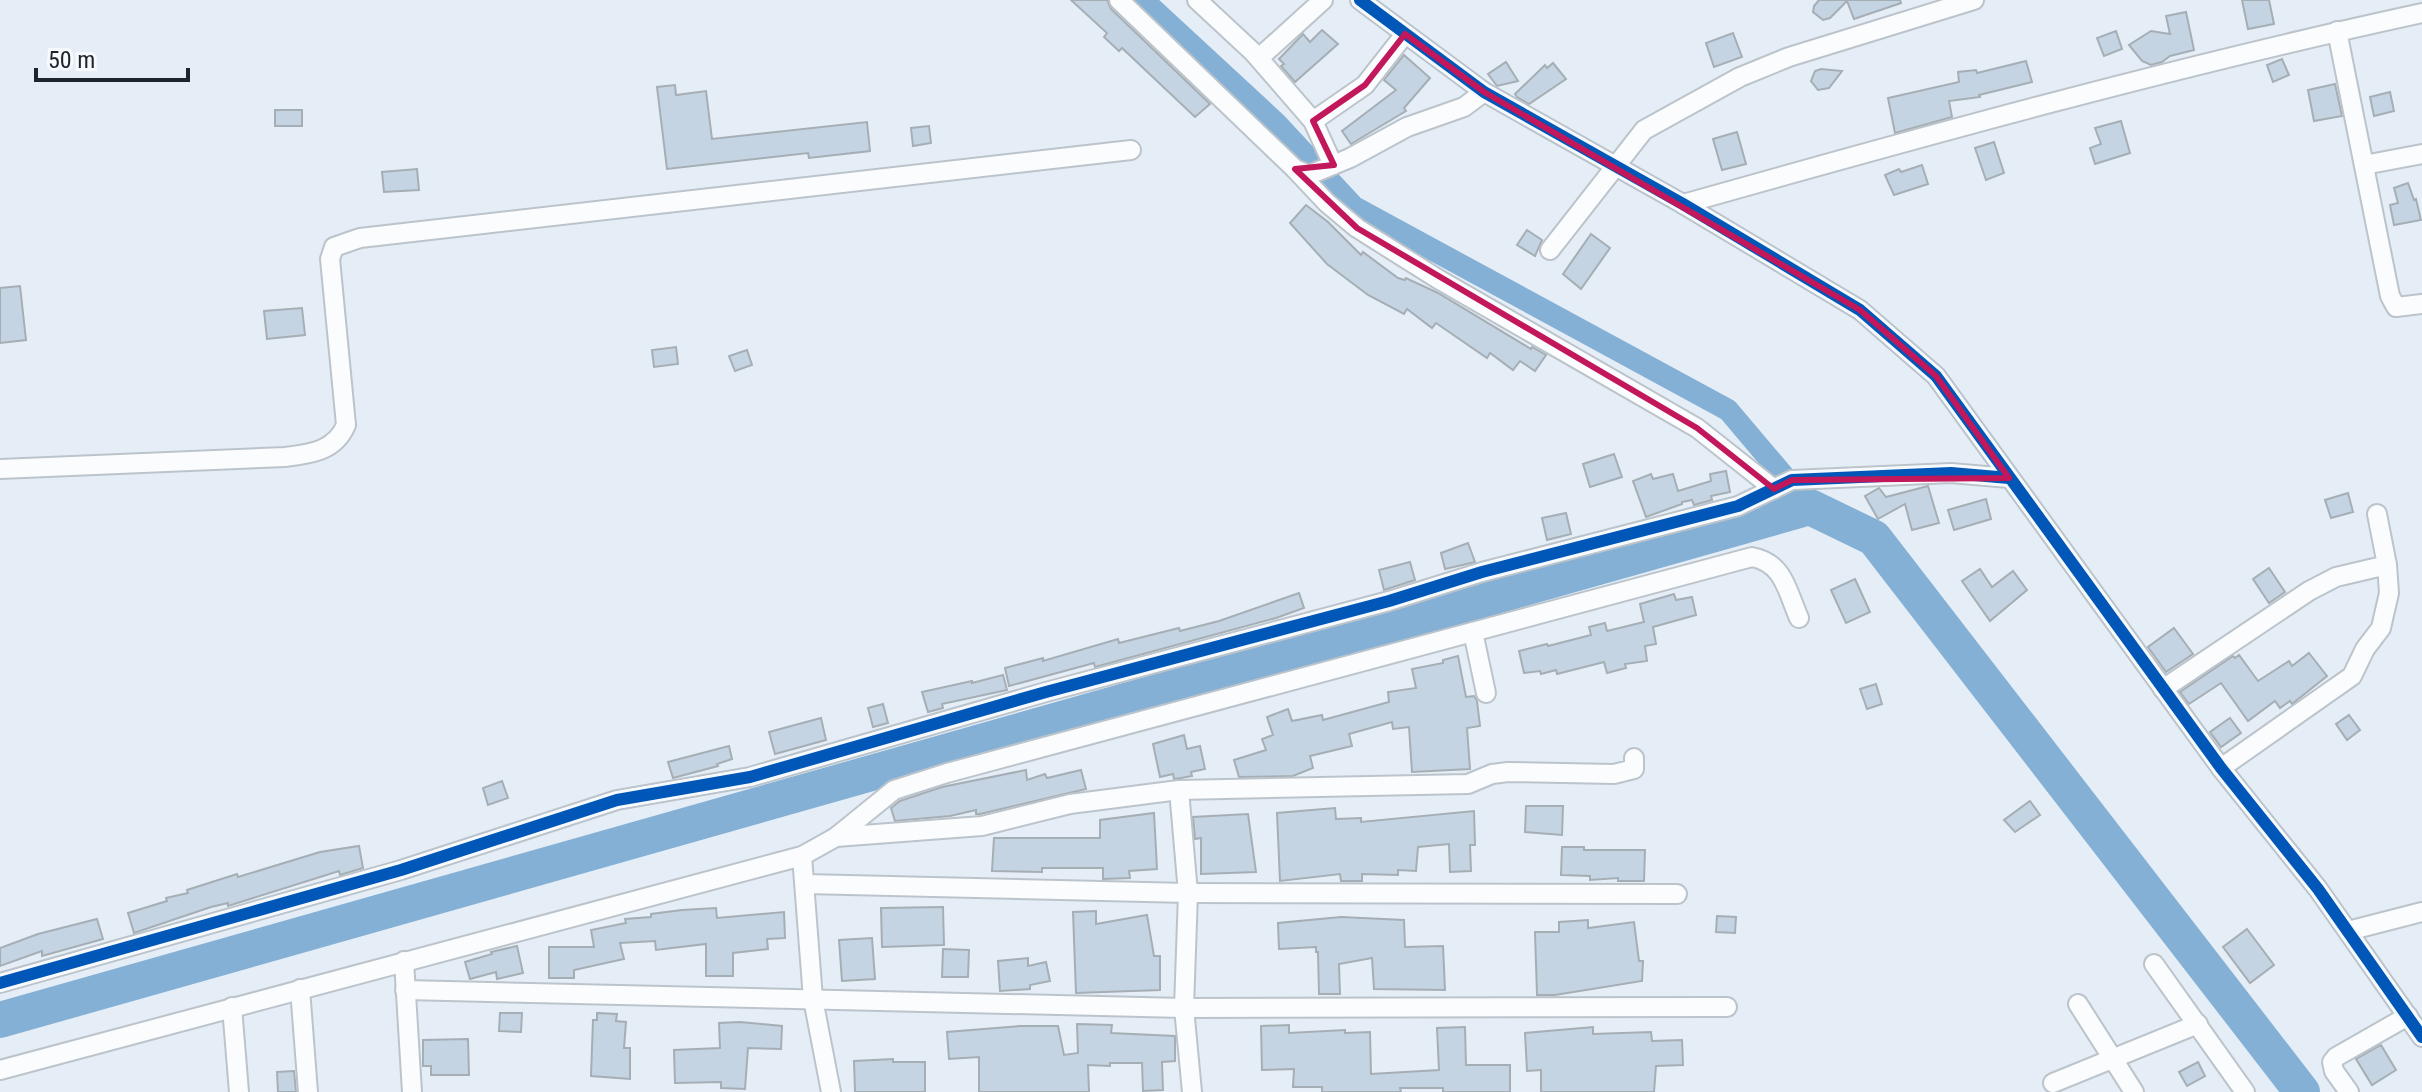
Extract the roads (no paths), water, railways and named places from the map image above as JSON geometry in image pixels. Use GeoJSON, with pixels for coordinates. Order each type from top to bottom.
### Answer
{"type":"FeatureCollection","features":[{"type":"Feature","properties":{"kind":"street"},"geometry":{"type":"LineString","coordinates":[[1119,0],[1316,169]]}},
{"type":"Feature","properties":{"kind":"street"},"geometry":{"type":"LineString","coordinates":[[1259,58],[1323,0]]}},
{"type":"Feature","properties":{"kind":"street"},"geometry":{"type":"LineString","coordinates":[[1360,0],[1484,92],[1683,204],[1860,310],[1936,376],[2221,768],[2318,889],[2422,1037]]}},
{"type":"Feature","properties":{"kind":"street"},"geometry":{"type":"LineString","coordinates":[[1550,250],[1644,130],[1740,77],[1789,57],[1974,0]]}},
{"type":"Feature","properties":{"kind":"street"},"geometry":{"type":"LineString","coordinates":[[1200,1],[1259,58],[1313,121],[1316,169],[1327,203],[1357,228],[1438,279],[1697,428],[1774,489]]}},
{"type":"Feature","properties":{"kind":"street"},"geometry":{"type":"LineString","coordinates":[[1683,204],[1885,147],[2284,43],[2422,13]]}},
{"type":"Feature","properties":{"kind":"street"},"geometry":{"type":"LineString","coordinates":[[2337,31],[2390,296],[2396,307],[2422,304]]}},
{"type":"Feature","properties":{"kind":"street"},"geometry":{"type":"LineString","coordinates":[[1313,121],[1365,85],[1405,34]]}},
{"type":"Feature","properties":{"kind":"street"},"geometry":{"type":"LineString","coordinates":[[1316,169],[1407,127],[1464,107],[1484,92]]}},
{"type":"Feature","properties":{"kind":"street"},"geometry":{"type":"LineString","coordinates":[[0,469],[285,457],[315,452],[340,439],[346,425],[330,259],[334,247],[360,238],[1131,150]]}},
{"type":"Feature","properties":{"kind":"street"},"geometry":{"type":"LineString","coordinates":[[2364,165],[2422,154]]}},
{"type":"Feature","properties":{"kind":"street"},"geometry":{"type":"LineString","coordinates":[[0,983],[401,870],[617,800],[750,777],[1046,692],[1389,601],[1482,572],[1738,506],[1792,480],[1951,473],[2009,478]]}},
{"type":"Feature","properties":{"kind":"street"},"geometry":{"type":"LineString","coordinates":[[2221,768],[2352,676],[2386,615],[2389,593],[2387,565],[2377,514]]}},
{"type":"Feature","properties":{"kind":"street"},"geometry":{"type":"LineString","coordinates":[[0,1070],[802,856],[836,837],[894,790],[934,777],[1752,557],[1765,559],[1774,565],[1799,618]]}},
{"type":"Feature","properties":{"kind":"street"},"geometry":{"type":"LineString","coordinates":[[2163,689],[2309,591],[2336,577],[2387,565]]}},
{"type":"Feature","properties":{"kind":"street"},"geometry":{"type":"LineString","coordinates":[[1473,632],[1486,693]]}},
{"type":"Feature","properties":{"kind":"street"},"geometry":{"type":"LineString","coordinates":[[836,837],[982,826],[1070,804],[1179,790],[1468,784],[1492,774],[1508,772],[1628,772],[1634,769],[1634,758]]}},
{"type":"Feature","properties":{"kind":"street"},"geometry":{"type":"LineString","coordinates":[[1179,790],[1188,893],[1184,1008],[1192,1092]]}},
{"type":"Feature","properties":{"kind":"street"},"geometry":{"type":"LineString","coordinates":[[802,856],[813,999],[831,1092]]}},
{"type":"Feature","properties":{"kind":"street"},"geometry":{"type":"LineString","coordinates":[[805,884],[1188,893],[1677,894]]}},
{"type":"Feature","properties":{"kind":"street"},"geometry":{"type":"LineString","coordinates":[[2348,931],[2422,912]]}},
{"type":"Feature","properties":{"kind":"street"},"geometry":{"type":"LineString","coordinates":[[404,961],[412,1092]]}},
{"type":"Feature","properties":{"kind":"street"},"geometry":{"type":"LineString","coordinates":[[2154,964],[2245,1092]]}},
{"type":"Feature","properties":{"kind":"street"},"geometry":{"type":"LineString","coordinates":[[300,989],[308,1092]]}},
{"type":"Feature","properties":{"kind":"street"},"geometry":{"type":"LineString","coordinates":[[405,990],[1184,1008],[1727,1007]]}},
{"type":"Feature","properties":{"kind":"street"},"geometry":{"type":"LineString","coordinates":[[2078,1004],[2134,1092]]}},
{"type":"Feature","properties":{"kind":"street"},"geometry":{"type":"LineString","coordinates":[[232,1007],[239,1092]]}},
{"type":"Feature","properties":{"kind":"street"},"geometry":{"type":"LineString","coordinates":[[2349,1092],[2334,1071],[2332,1062],[2408,1016]]}},
{"type":"Feature","properties":{"kind":"street"},"geometry":{"type":"LineString","coordinates":[[2053,1083],[2198,1024]]}},
{"type":"Feature","properties":{"kind":"waterway"},"geometry":{"type":"LineString","coordinates":[[1143,0],[1276,123],[1354,207],[1728,410],[1810,507]]}},
{"type":"Feature","properties":{"kind":"waterway"},"geometry":{"type":"LineString","coordinates":[[0,1020],[1810,507],[1874,538],[2302,1092]]}}]}
